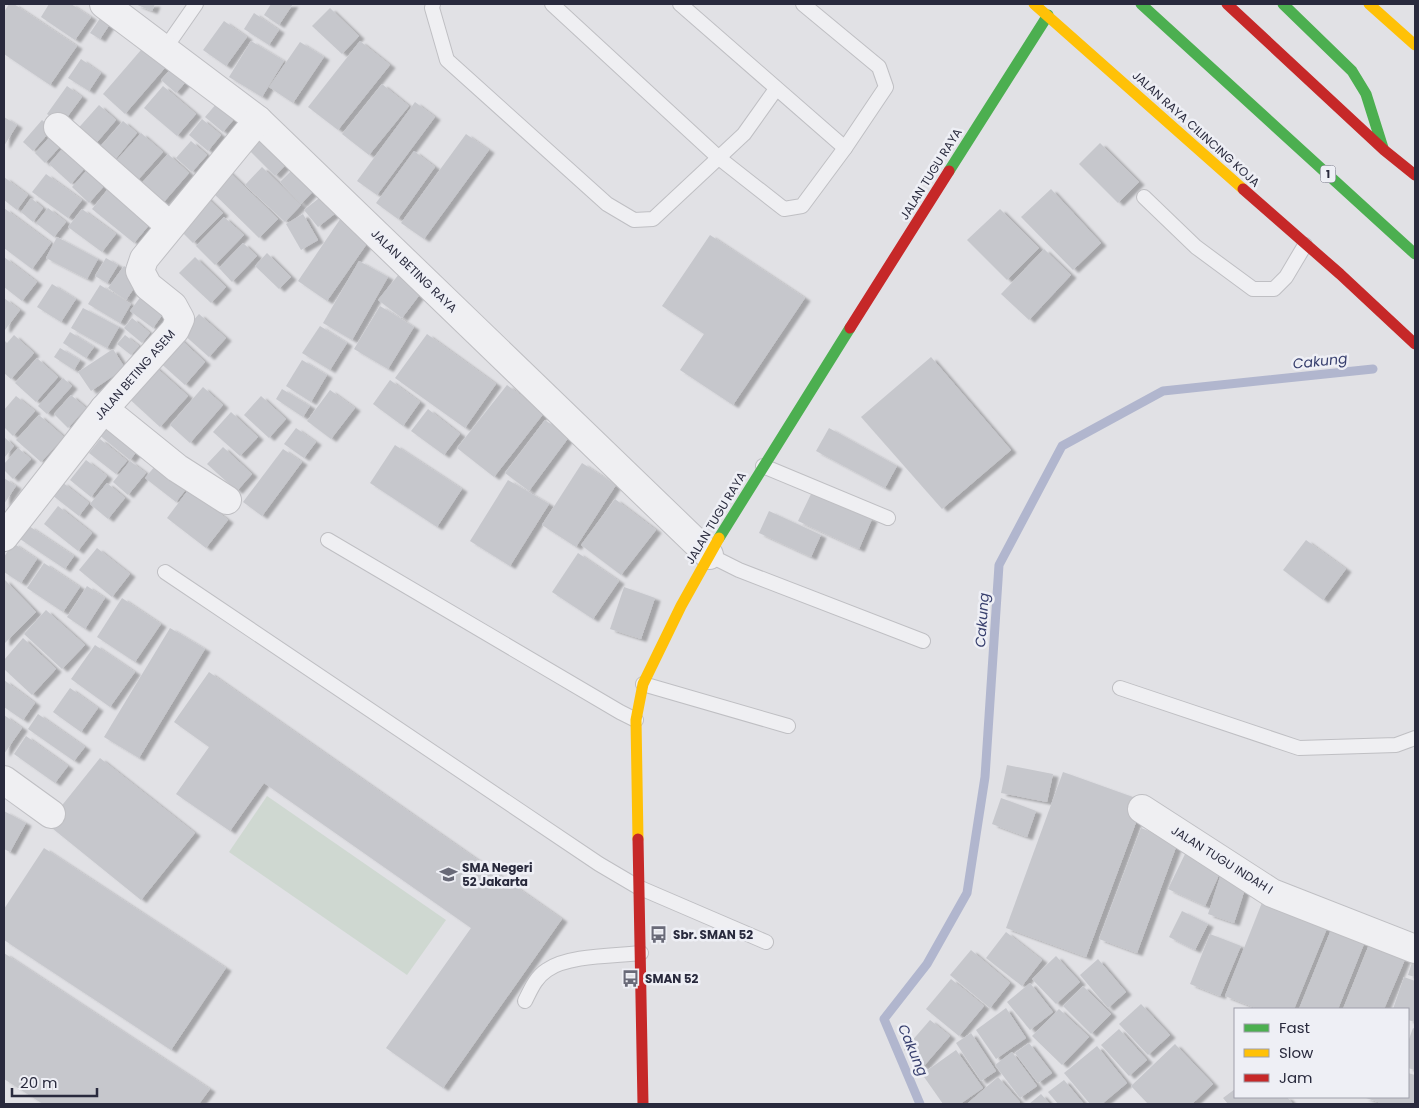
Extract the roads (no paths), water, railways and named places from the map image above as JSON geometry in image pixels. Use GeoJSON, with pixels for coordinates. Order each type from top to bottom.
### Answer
{"type":"FeatureCollection","features":[{"type":"Feature","properties":{"kind":"main road","name":"JALAN RAYA CILINCING KOJA"},"geometry":{"type":"LineString","coordinates":[[1034,4],[1340,274],[1415,344]]}},
{"type":"Feature","properties":{"kind":"main road","name":"1"},"geometry":{"type":"LineString","coordinates":[[1141,4],[1415,254]]}},
{"type":"Feature","properties":{"kind":"main road"},"geometry":{"type":"LineString","coordinates":[[1227,4],[1384,150],[1415,175]]}},
{"type":"Feature","properties":{"kind":"main road"},"geometry":{"type":"LineString","coordinates":[[1283,4],[1352,71],[1366,94],[1384,150]]}},
{"type":"Feature","properties":{"kind":"main road"},"geometry":{"type":"LineString","coordinates":[[1378,7],[1415,45]]}},
{"type":"Feature","properties":{"kind":"main road","name":"JALAN TUGU RAYA"},"geometry":{"type":"LineString","coordinates":[[643,1104],[636,720],[643,684],[681,606],[709,555],[763,466],[1048,15]]}},
{"type":"Feature","properties":{"kind":"street","name":"JALAN BETING RAYA"},"geometry":{"type":"LineString","coordinates":[[104,4],[258,120],[709,555]]}},
{"type":"Feature","properties":{"kind":"street","name":"JALAN BETING ASEM"},"geometry":{"type":"LineString","coordinates":[[4,537],[104,409],[175,330],[180,319],[173,306],[148,286],[140,271],[144,259],[258,120]]}},
{"type":"Feature","properties":{"kind":"street"},"geometry":{"type":"LineString","coordinates":[[58,128],[170,226]]}},
{"type":"Feature","properties":{"kind":"street"},"geometry":{"type":"LineString","coordinates":[[104,409],[178,468],[226,500]]}},
{"type":"Feature","properties":{"kind":"street"},"geometry":{"type":"LineString","coordinates":[[4,780],[51,814]]}},
{"type":"Feature","properties":{"kind":"street","name":"JALAN TUGU INDAH I"},"geometry":{"type":"LineString","coordinates":[[1142,810],[1272,893],[1415,949]]}},
{"type":"Feature","properties":{"kind":"lane"},"geometry":{"type":"LineString","coordinates":[[164,50],[196,4]]}},
{"type":"Feature","properties":{"kind":"lane"},"geometry":{"type":"LineString","coordinates":[[433,4],[432,8],[447,60],[607,204],[634,220],[653,219],[744,134],[776,89]]}},
{"type":"Feature","properties":{"kind":"lane"},"geometry":{"type":"LineString","coordinates":[[552,4],[719,158],[784,209],[802,206],[845,148],[886,87],[879,67],[803,4]]}},
{"type":"Feature","properties":{"kind":"lane"},"geometry":{"type":"LineString","coordinates":[[680,4],[845,148]]}},
{"type":"Feature","properties":{"kind":"lane"},"geometry":{"type":"LineString","coordinates":[[1144,197],[1196,247],[1253,289],[1274,289],[1286,278],[1305,245]]}},
{"type":"Feature","properties":{"kind":"lane"},"geometry":{"type":"LineString","coordinates":[[763,466],[888,518]]}},
{"type":"Feature","properties":{"kind":"lane"},"geometry":{"type":"LineString","coordinates":[[328,540],[636,720]]}},
{"type":"Feature","properties":{"kind":"lane"},"geometry":{"type":"LineString","coordinates":[[709,555],[739,570],[923,641]]}},
{"type":"Feature","properties":{"kind":"lane"},"geometry":{"type":"LineString","coordinates":[[166,572],[599,864],[638,887],[766,942]]}},
{"type":"Feature","properties":{"kind":"lane"},"geometry":{"type":"LineString","coordinates":[[643,684],[788,726]]}},
{"type":"Feature","properties":{"kind":"lane"},"geometry":{"type":"LineString","coordinates":[[1120,688],[1298,748],[1396,745],[1415,738]]}},
{"type":"Feature","properties":{"kind":"lane"},"geometry":{"type":"LineString","coordinates":[[525,1001],[534,983],[547,970],[572,959],[641,953]]}},
{"type":"Feature","properties":{"kind":"waterway","name":"Cakung"},"geometry":{"type":"LineString","coordinates":[[920,1104],[884,1019],[927,964],[967,893],[985,777],[999,565],[1062,446],[1163,391],[1373,369]]}},
{"type":"Feature","properties":{"kind":"place","name":"SMA Negeri 52 Jakarta"},"geometry":{"type":"Point","coordinates":[448,875]}},
{"type":"Feature","properties":{"kind":"place","name":"Sbr. SMAN 52"},"geometry":{"type":"Point","coordinates":[659,935]}},
{"type":"Feature","properties":{"kind":"place","name":"SMAN 52"},"geometry":{"type":"Point","coordinates":[631,979]}}]}
